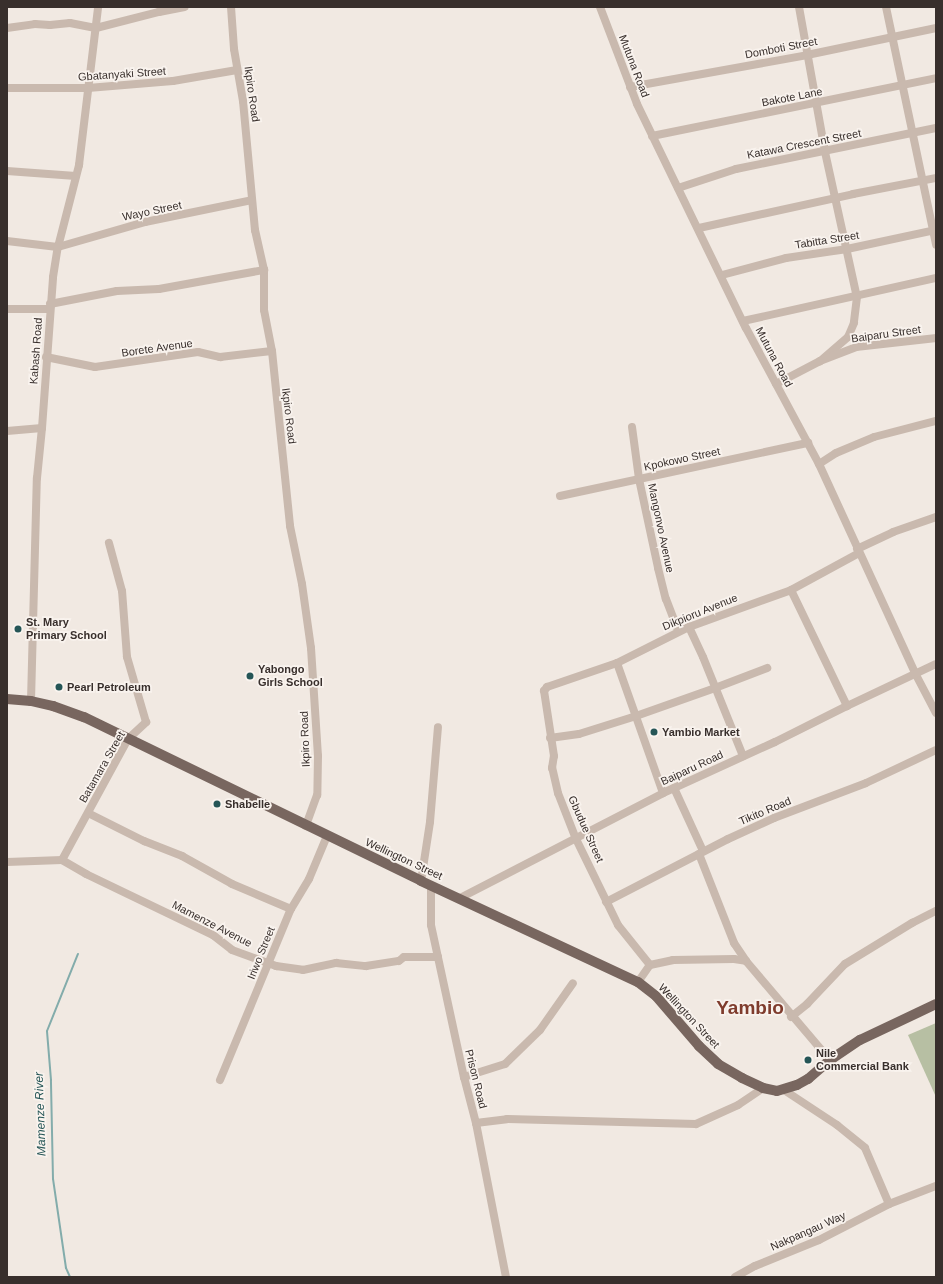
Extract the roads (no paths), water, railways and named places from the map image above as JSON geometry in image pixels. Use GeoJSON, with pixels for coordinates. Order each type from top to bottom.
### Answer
{"type":"FeatureCollection","features":[{"type":"Feature","properties":{"kind":"main road","name":"Wellington Street"},"geometry":{"type":"LineString","coordinates":[[7,699],[31,701],[52,706],[84,717],[306,826],[638,982],[656,996],[699,1046],[718,1064],[763,1088],[777,1091],[784,1090]]}},
{"type":"Feature","properties":{"kind":"main road"},"geometry":{"type":"LineString","coordinates":[[784,1090],[808,1079],[830,1060],[860,1040],[936,1004]]}},
{"type":"Feature","properties":{"kind":"street","name":"Kabash Road"},"geometry":{"type":"LineString","coordinates":[[31,701],[37,478],[50,307],[58,247],[76,176],[98,7]]}},
{"type":"Feature","properties":{"kind":"street"},"geometry":{"type":"LineString","coordinates":[[7,28],[35,24],[50,25],[70,23],[96,28],[185,7]]}},
{"type":"Feature","properties":{"kind":"street","name":"Ikpiro Road"},"geometry":{"type":"LineString","coordinates":[[231,7],[255,230],[264,270],[264,310],[272,351],[290,526],[302,584],[312,648],[318,756],[317,796],[306,826]]}},
{"type":"Feature","properties":{"kind":"street","name":"Mutuna Road"},"geometry":{"type":"LineString","coordinates":[[600,7],[630,87],[652,136],[699,228],[743,321],[819,464],[915,673],[936,713]]}},
{"type":"Feature","properties":{"kind":"street"},"geometry":{"type":"LineString","coordinates":[[798,7],[825,152],[857,297],[854,323],[848,337],[820,361]]}},
{"type":"Feature","properties":{"kind":"street"},"geometry":{"type":"LineString","coordinates":[[886,7],[936,245]]}},
{"type":"Feature","properties":{"kind":"street","name":"Domboti Street"},"geometry":{"type":"LineString","coordinates":[[630,87],[807,55],[891,36],[936,28]]}},
{"type":"Feature","properties":{"kind":"street","name":"Gbatanyaki Street"},"geometry":{"type":"LineString","coordinates":[[7,88],[88,88],[173,81],[237,70]]}},
{"type":"Feature","properties":{"kind":"street","name":"Bakote Lane"},"geometry":{"type":"LineString","coordinates":[[652,136],[936,78]]}},
{"type":"Feature","properties":{"kind":"street","name":"Katawa Crescent Street"},"geometry":{"type":"LineString","coordinates":[[678,188],[736,169],[825,152],[936,128]]}},
{"type":"Feature","properties":{"kind":"street"},"geometry":{"type":"LineString","coordinates":[[7,171],[76,176]]}},
{"type":"Feature","properties":{"kind":"street"},"geometry":{"type":"LineString","coordinates":[[699,228],[936,178]]}},
{"type":"Feature","properties":{"kind":"street","name":"Wayo Street"},"geometry":{"type":"LineString","coordinates":[[58,247],[145,222],[252,200]]}},
{"type":"Feature","properties":{"kind":"street","name":"Tabitta Street"},"geometry":{"type":"LineString","coordinates":[[722,275],[786,258],[847,249],[934,230]]}},
{"type":"Feature","properties":{"kind":"street"},"geometry":{"type":"LineString","coordinates":[[7,241],[58,247]]}},
{"type":"Feature","properties":{"kind":"street"},"geometry":{"type":"LineString","coordinates":[[7,309],[50,307],[117,291],[160,288],[264,270]]}},
{"type":"Feature","properties":{"kind":"street"},"geometry":{"type":"LineString","coordinates":[[743,321],[857,297],[936,278]]}},
{"type":"Feature","properties":{"kind":"street","name":"Baiparu Street"},"geometry":{"type":"LineString","coordinates":[[776,384],[820,361],[856,347],[936,338]]}},
{"type":"Feature","properties":{"kind":"street","name":"Borete Avenue"},"geometry":{"type":"LineString","coordinates":[[46,357],[94,367],[198,352],[220,357],[272,351]]}},
{"type":"Feature","properties":{"kind":"street"},"geometry":{"type":"LineString","coordinates":[[819,464],[836,453],[874,438],[936,421]]}},
{"type":"Feature","properties":{"kind":"street","name":"Mangonvo Avenue"},"geometry":{"type":"LineString","coordinates":[[632,427],[639,479],[658,568],[666,599],[678,631]]}},
{"type":"Feature","properties":{"kind":"street"},"geometry":{"type":"LineString","coordinates":[[7,431],[42,428]]}},
{"type":"Feature","properties":{"kind":"street","name":"Kpokowo Street"},"geometry":{"type":"LineString","coordinates":[[560,496],[808,443]]}},
{"type":"Feature","properties":{"kind":"street","name":"Dikpioru Avenue"},"geometry":{"type":"LineString","coordinates":[[547,687],[617,663],[688,627],[791,590],[893,532],[936,517]]}},
{"type":"Feature","properties":{"kind":"street","name":"Batamara Street"},"geometry":{"type":"LineString","coordinates":[[62,860],[128,739],[146,722],[127,657],[122,591],[109,543]]}},
{"type":"Feature","properties":{"kind":"street"},"geometry":{"type":"LineString","coordinates":[[791,590],[847,706]]}},
{"type":"Feature","properties":{"kind":"street"},"geometry":{"type":"LineString","coordinates":[[688,627],[743,756]]}},
{"type":"Feature","properties":{"kind":"street"},"geometry":{"type":"LineString","coordinates":[[617,663],[663,793]]}},
{"type":"Feature","properties":{"kind":"street","name":"Baiparu Road"},"geometry":{"type":"LineString","coordinates":[[460,898],[663,793],[775,742],[936,664]]}},
{"type":"Feature","properties":{"kind":"street"},"geometry":{"type":"LineString","coordinates":[[550,738],[579,734],[636,716],[766,668]]}},
{"type":"Feature","properties":{"kind":"street","name":"Gbudue Street"},"geometry":{"type":"LineString","coordinates":[[547,687],[544,691],[550,738],[554,756],[552,768],[558,793],[576,839],[618,925],[650,965]]}},
{"type":"Feature","properties":{"kind":"street"},"geometry":{"type":"LineString","coordinates":[[421,881],[430,822],[438,727]]}},
{"type":"Feature","properties":{"kind":"street","name":"Tikito Road"},"geometry":{"type":"LineString","coordinates":[[606,902],[701,852],[774,818],[866,783],[936,750]]}},
{"type":"Feature","properties":{"kind":"street"},"geometry":{"type":"LineString","coordinates":[[674,788],[701,852],[734,943],[746,961],[791,1016],[830,1060]]}},
{"type":"Feature","properties":{"kind":"street"},"geometry":{"type":"LineString","coordinates":[[88,813],[144,841],[182,856],[232,884],[291,909]]}},
{"type":"Feature","properties":{"kind":"street","name":"Iriwo Street"},"geometry":{"type":"LineString","coordinates":[[220,1080],[256,997],[268,963],[291,909],[309,880],[327,836]]}},
{"type":"Feature","properties":{"kind":"street"},"geometry":{"type":"LineString","coordinates":[[7,862],[62,860]]}},
{"type":"Feature","properties":{"kind":"street","name":"Mamenze Avenue"},"geometry":{"type":"LineString","coordinates":[[62,860],[86,874],[124,890],[213,935],[232,950],[276,966],[303,970],[336,963],[366,966],[399,961],[404,957],[438,957]]}},
{"type":"Feature","properties":{"kind":"street","name":"Prison Road"},"geometry":{"type":"LineString","coordinates":[[432,886],[431,925],[464,1077],[476,1124],[506,1277]]}},
{"type":"Feature","properties":{"kind":"street"},"geometry":{"type":"LineString","coordinates":[[791,1016],[807,1004],[844,964],[936,910]]}},
{"type":"Feature","properties":{"kind":"street"},"geometry":{"type":"LineString","coordinates":[[638,982],[650,965],[673,960],[746,961]]}},
{"type":"Feature","properties":{"kind":"street"},"geometry":{"type":"LineString","coordinates":[[464,1077],[505,1064],[540,1030],[573,983]]}},
{"type":"Feature","properties":{"kind":"street"},"geometry":{"type":"LineString","coordinates":[[476,1124],[507,1119],[696,1124],[714,1118],[738,1105],[763,1088]]}},
{"type":"Feature","properties":{"kind":"street"},"geometry":{"type":"LineString","coordinates":[[784,1090],[837,1125],[865,1148],[889,1204]]}},
{"type":"Feature","properties":{"kind":"street","name":"Nakpangau Way"},"geometry":{"type":"LineString","coordinates":[[735,1277],[755,1266],[819,1240],[889,1204],[936,1186]]}},
{"type":"Feature","properties":{"kind":"waterway","name":"Mamenze River"},"geometry":{"type":"LineString","coordinates":[[70,1277],[66,1268],[53,1179],[51,1080],[47,1031],[78,954]]}},
{"type":"Feature","properties":{"kind":"place","name":"St. Mary Primary School"},"geometry":{"type":"Point","coordinates":[18,629]}},
{"type":"Feature","properties":{"kind":"place","name":"Yabongo Girls School"},"geometry":{"type":"Point","coordinates":[250,676]}},
{"type":"Feature","properties":{"kind":"place","name":"Pearl Petroleum"},"geometry":{"type":"Point","coordinates":[59,687]}},
{"type":"Feature","properties":{"kind":"place","name":"Yambio Market"},"geometry":{"type":"Point","coordinates":[654,732]}},
{"type":"Feature","properties":{"kind":"place","name":"Shabelle"},"geometry":{"type":"Point","coordinates":[217,804]}},
{"type":"Feature","properties":{"kind":"place","name":"Nile Commercial Bank"},"geometry":{"type":"Point","coordinates":[808,1060]}},
{"type":"Feature","properties":{"kind":"district","name":"Yambio"},"geometry":{"type":"Point","coordinates":[750,1008]}}]}
